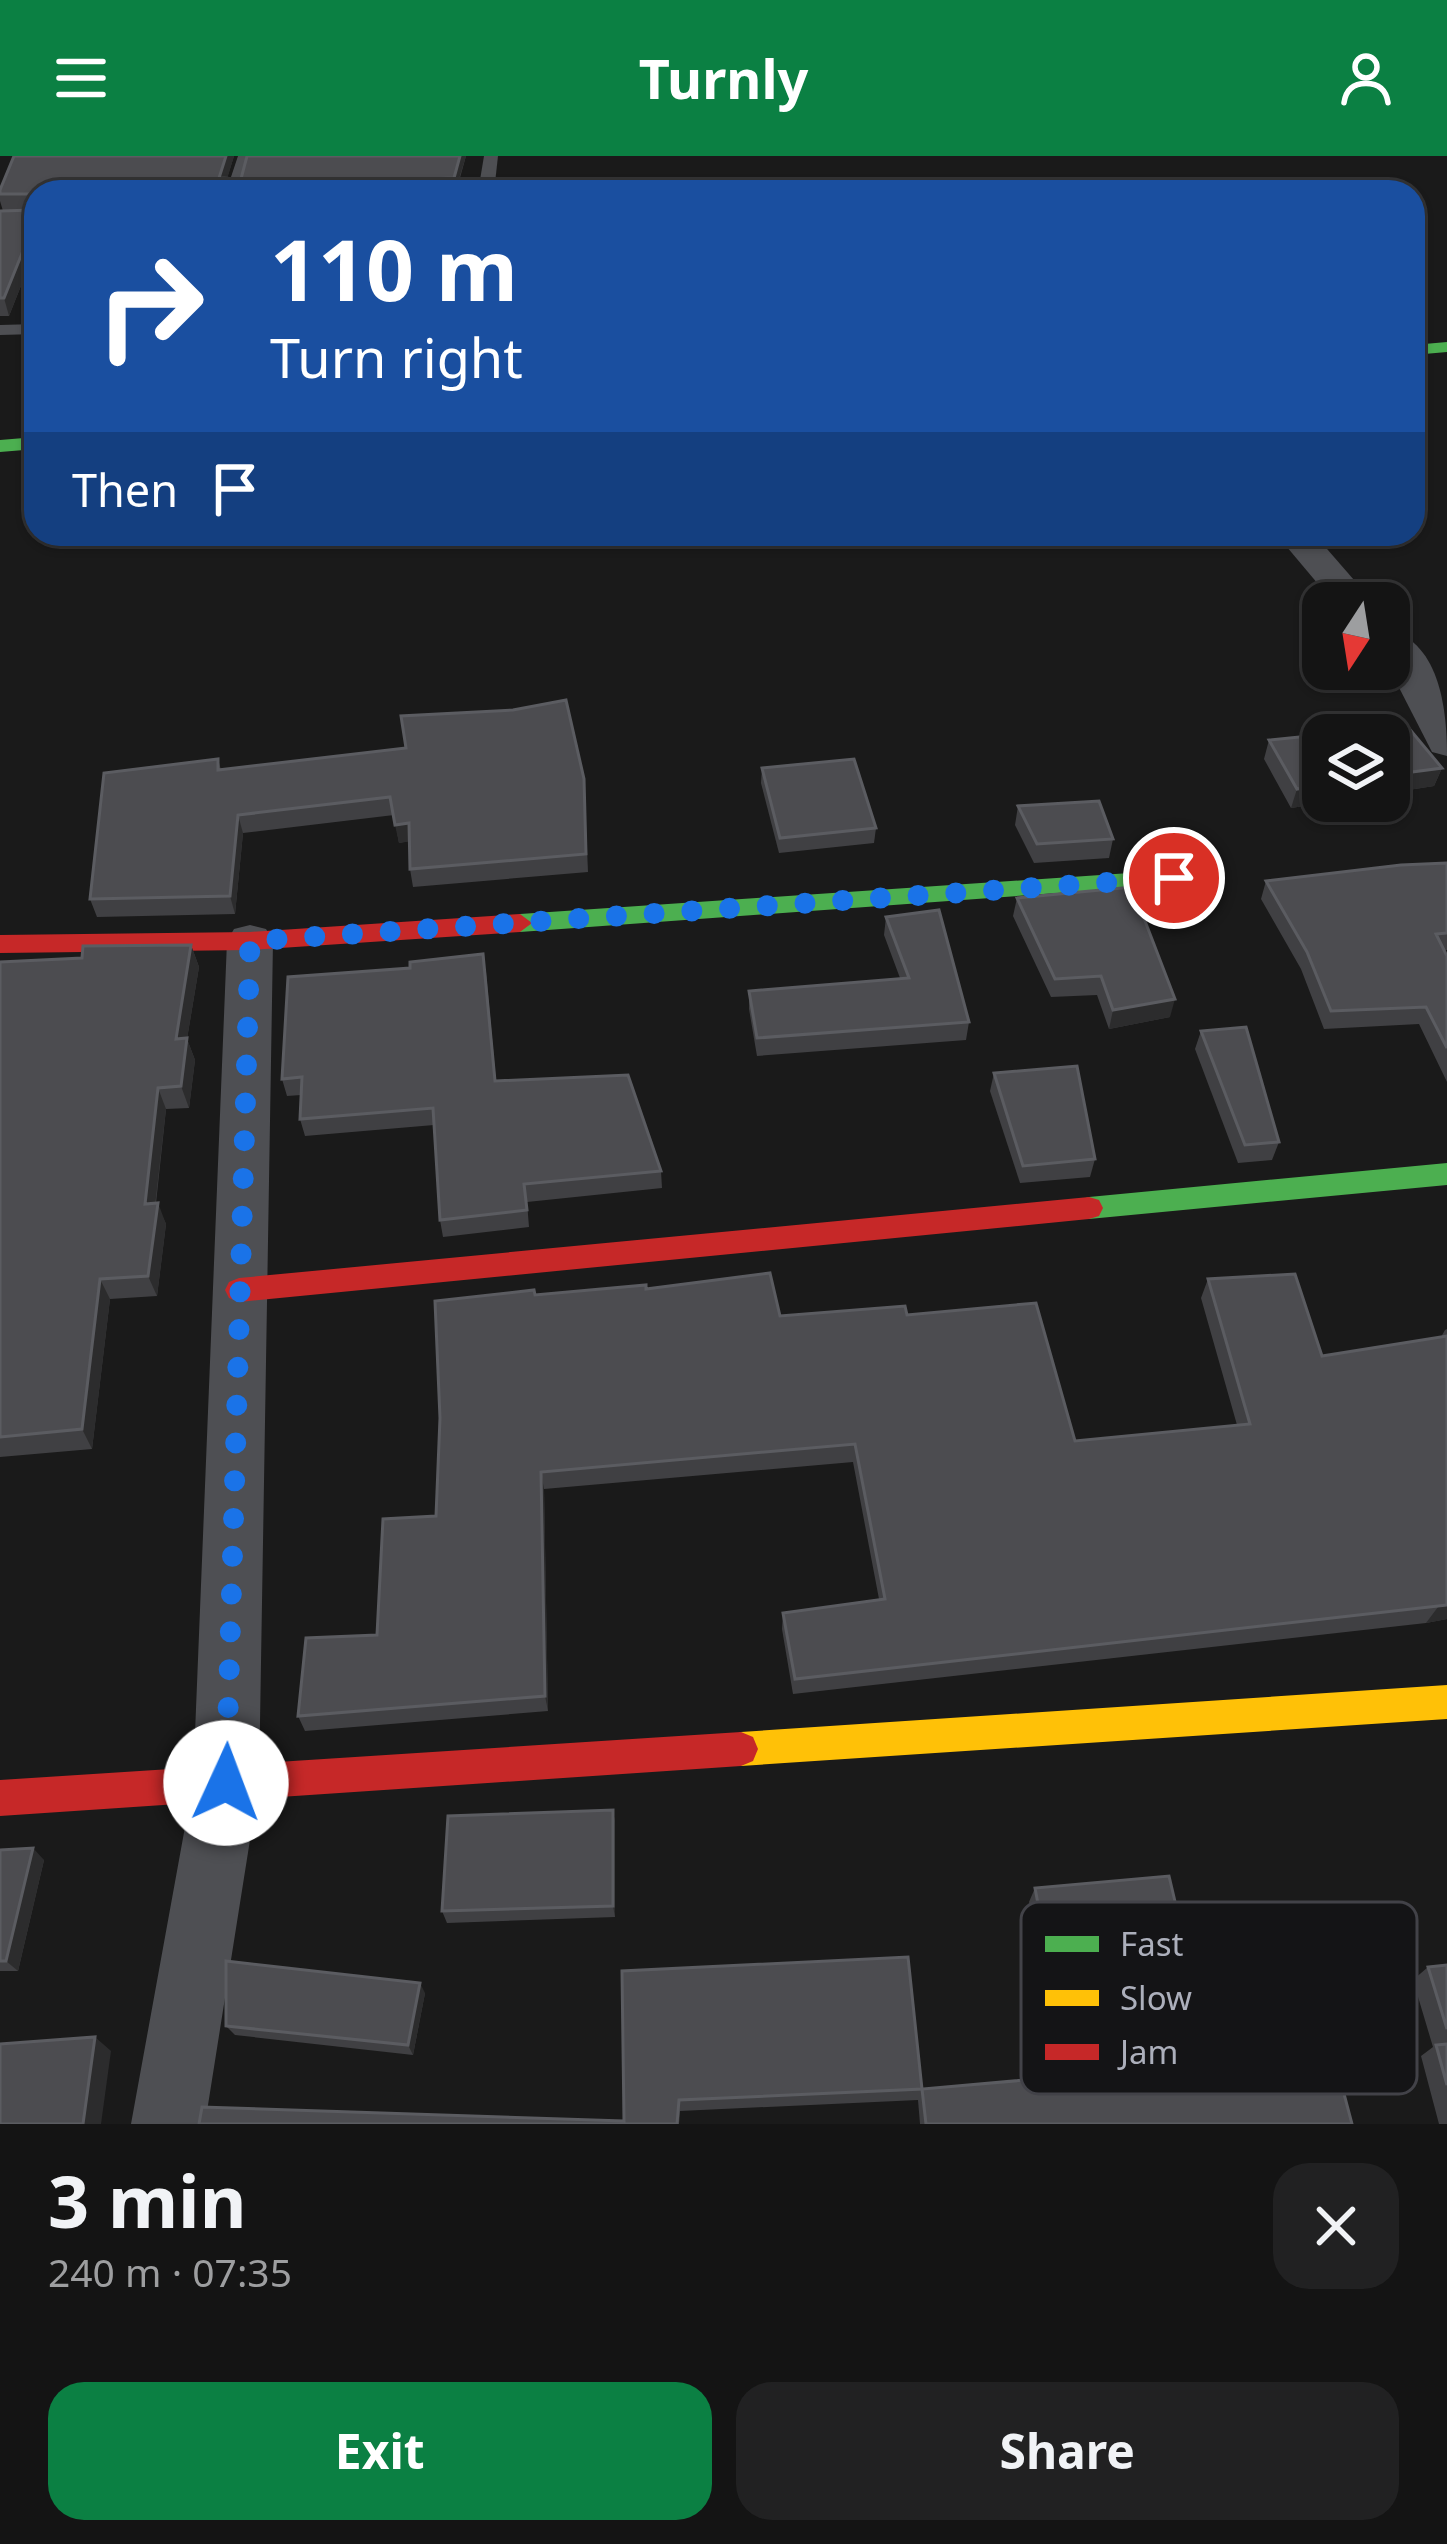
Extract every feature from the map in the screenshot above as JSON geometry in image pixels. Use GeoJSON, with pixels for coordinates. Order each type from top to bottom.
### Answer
{"type":"FeatureCollection","features":[{"type":"Feature","properties":{"kind":"street"},"geometry":{"type":"LineString","coordinates":[[1305,546],[1336,582]]}},
{"type":"Feature","properties":{"kind":"street"},"geometry":{"type":"LineString","coordinates":[[1410,653],[1447,659]]}},
{"type":"Feature","properties":{"kind":"street"},"geometry":{"type":"LineString","coordinates":[[1410,675],[1447,742]]}},
{"type":"Feature","properties":{"kind":"street"},"geometry":{"type":"LineString","coordinates":[[0,944],[250,941],[1174,878]]}},
{"type":"Feature","properties":{"kind":"street"},"geometry":{"type":"LineString","coordinates":[[168,2124],[226,1783],[250,941]]}},
{"type":"Feature","properties":{"kind":"street"},"geometry":{"type":"LineString","coordinates":[[239,1290],[1447,1174]]}},
{"type":"Feature","properties":{"kind":"street"},"geometry":{"type":"LineString","coordinates":[[0,1798],[1447,1702]]}},
{"type":"Feature","properties":{"kind":"building"},"geometry":{"type":"Polygon","coordinates":[[[14,156],[226,156],[219,178],[241,179],[247,156],[460,156],[454,178],[399,180],[24,180],[24,194],[0,194],[14,156]]]}},
{"type":"Feature","properties":{"kind":"building"},"geometry":{"type":"Polygon","coordinates":[[[24,210],[24,248],[4,298],[0,298],[0,211],[24,210]]]}},
{"type":"Feature","properties":{"kind":"building"},"geometry":{"type":"Polygon","coordinates":[[[566,700],[584,779],[586,854],[410,869],[409,823],[395,825],[390,797],[238,815],[230,896],[90,899],[104,773],[218,759],[218,770],[406,748],[401,716],[513,710],[566,700]]]}},
{"type":"Feature","properties":{"kind":"building"},"geometry":{"type":"Polygon","coordinates":[[[1410,730],[1442,768],[1410,772],[1410,730]]]}},
{"type":"Feature","properties":{"kind":"building"},"geometry":{"type":"Polygon","coordinates":[[[1302,737],[1302,788],[1297,789],[1269,740],[1302,737]]]}},
{"type":"Feature","properties":{"kind":"building"},"geometry":{"type":"Polygon","coordinates":[[[854,759],[876,828],[780,838],[762,768],[854,759]]]}},
{"type":"Feature","properties":{"kind":"building"},"geometry":{"type":"Polygon","coordinates":[[[1099,801],[1113,839],[1037,844],[1018,806],[1099,801]]]}},
{"type":"Feature","properties":{"kind":"building"},"geometry":{"type":"Polygon","coordinates":[[[1447,863],[1447,933],[1436,934],[1447,956],[1447,1048],[1426,1007],[1331,1011],[1307,952],[1266,881],[1447,863]]]}},
{"type":"Feature","properties":{"kind":"building"},"geometry":{"type":"Polygon","coordinates":[[[1132,887],[1175,999],[1113,1010],[1101,976],[1055,979],[1017,898],[1132,887]]]}},
{"type":"Feature","properties":{"kind":"building"},"geometry":{"type":"Polygon","coordinates":[[[939,910],[969,1022],[757,1038],[749,991],[909,978],[886,917],[939,910]]]}},
{"type":"Feature","properties":{"kind":"building"},"geometry":{"type":"Polygon","coordinates":[[[191,945],[176,1039],[187,1038],[181,1086],[158,1088],[145,1204],[158,1203],[148,1276],[100,1279],[82,1429],[0,1437],[0,962],[82,958],[83,946],[191,945]]]}},
{"type":"Feature","properties":{"kind":"building"},"geometry":{"type":"Polygon","coordinates":[[[483,954],[495,1081],[628,1075],[661,1171],[524,1184],[527,1210],[440,1220],[433,1108],[300,1119],[302,1077],[282,1079],[288,977],[410,968],[410,962],[483,954]]]}},
{"type":"Feature","properties":{"kind":"building"},"geometry":{"type":"Polygon","coordinates":[[[1246,1027],[1279,1142],[1245,1145],[1201,1031],[1246,1027]]]}},
{"type":"Feature","properties":{"kind":"building"},"geometry":{"type":"Polygon","coordinates":[[[1077,1066],[1095,1159],[1023,1166],[994,1073],[1077,1066]]]}},
{"type":"Feature","properties":{"kind":"building"},"geometry":{"type":"Polygon","coordinates":[[[770,1273],[780,1316],[905,1306],[907,1315],[1036,1303],[1075,1441],[1250,1424],[1208,1279],[1295,1274],[1322,1356],[1447,1336],[1447,1605],[795,1679],[783,1613],[885,1599],[855,1444],[541,1472],[545,1696],[298,1716],[306,1638],[377,1635],[383,1519],[436,1516],[440,1418],[435,1301],[534,1290],[535,1295],[646,1285],[646,1289],[770,1273]]]}},
{"type":"Feature","properties":{"kind":"building"},"geometry":{"type":"Polygon","coordinates":[[[613,1810],[613,1906],[442,1911],[448,1816],[613,1810]]]}},
{"type":"Feature","properties":{"kind":"building"},"geometry":{"type":"Polygon","coordinates":[[[33,1848],[6,1961],[0,1961],[0,1850],[33,1848]]]}},
{"type":"Feature","properties":{"kind":"building"},"geometry":{"type":"Polygon","coordinates":[[[1169,1876],[1175,1902],[1038,1902],[1035,1888],[1169,1876]]]}},
{"type":"Feature","properties":{"kind":"building"},"geometry":{"type":"Polygon","coordinates":[[[908,1957],[922,2089],[679,2100],[677,2124],[199,2124],[202,2107],[624,2121],[622,1971],[908,1957]]]}},
{"type":"Feature","properties":{"kind":"building"},"geometry":{"type":"Polygon","coordinates":[[[226,1961],[420,1983],[408,2045],[226,2026],[226,1961]]]}},
{"type":"Feature","properties":{"kind":"building"},"geometry":{"type":"Polygon","coordinates":[[[1447,1965],[1447,2029],[1428,1967],[1447,1965]]]}},
{"type":"Feature","properties":{"kind":"building"},"geometry":{"type":"Polygon","coordinates":[[[95,2037],[83,2124],[0,2124],[0,2044],[95,2037]]]}},
{"type":"Feature","properties":{"kind":"building"},"geometry":{"type":"Polygon","coordinates":[[[1447,2044],[1447,2085],[1436,2045],[1447,2044]]]}},
{"type":"Feature","properties":{"kind":"building"},"geometry":{"type":"Polygon","coordinates":[[[1021,2080],[1021,2094],[1344,2094],[1352,2124],[926,2124],[922,2089],[1021,2080]]]}},
{"type":"Feature","properties":{"kind":"traffic: fast"},"geometry":{"type":"LineString","coordinates":[[1425,349],[1447,347]]}},
{"type":"Feature","properties":{"kind":"traffic: fast"},"geometry":{"type":"LineString","coordinates":[[0,446],[24,444]]}},
{"type":"Feature","properties":{"kind":"traffic: fast"},"geometry":{"type":"LineString","coordinates":[[520,923],[1174,878]]}},
{"type":"Feature","properties":{"kind":"traffic: fast"},"geometry":{"type":"LineString","coordinates":[[1089,1208],[1447,1174]]}},
{"type":"Feature","properties":{"kind":"traffic: slow"},"geometry":{"type":"LineString","coordinates":[[741,1749],[1447,1702]]}},
{"type":"Feature","properties":{"kind":"traffic: jam"},"geometry":{"type":"LineString","coordinates":[[0,944],[250,941],[520,923]]}},
{"type":"Feature","properties":{"kind":"traffic: jam"},"geometry":{"type":"LineString","coordinates":[[239,1290],[1089,1208]]}},
{"type":"Feature","properties":{"kind":"traffic: jam"},"geometry":{"type":"LineString","coordinates":[[0,1798],[741,1749]]}},
{"type":"Feature","properties":{"kind":"route"},"geometry":{"type":"LineString","coordinates":[[226,1783],[250,941],[1174,878]]}}]}
